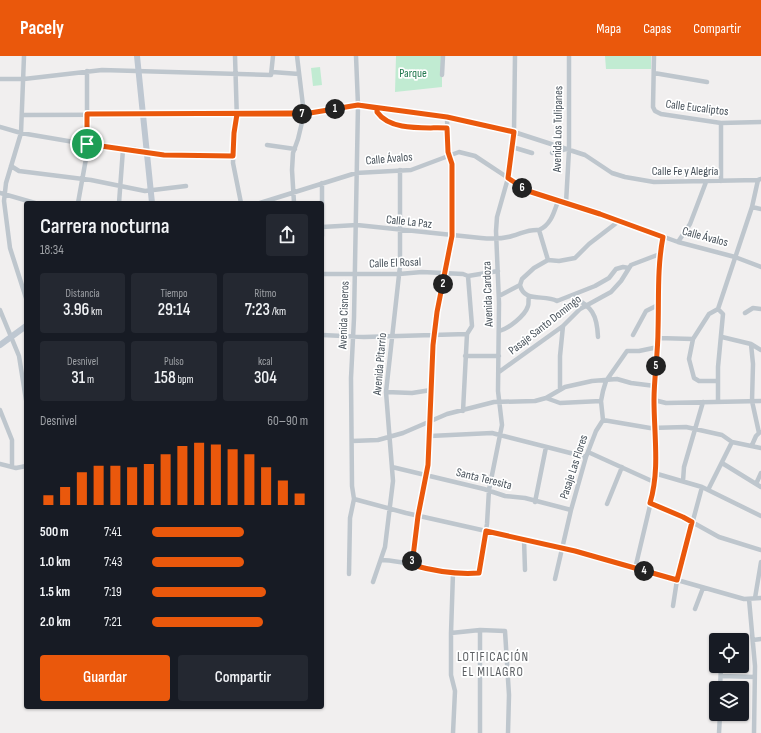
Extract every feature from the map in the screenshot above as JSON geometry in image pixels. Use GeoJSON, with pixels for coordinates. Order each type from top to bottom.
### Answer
{"type":"FeatureCollection","features":[{"type":"Feature","properties":{"kind":"street"},"geometry":{"type":"LineString","coordinates":[[24,56],[21,133],[2,193],[10,248],[24,292]]}},
{"type":"Feature","properties":{"kind":"street"},"geometry":{"type":"LineString","coordinates":[[137,56],[152,201]]}},
{"type":"Feature","properties":{"kind":"street"},"geometry":{"type":"LineString","coordinates":[[235,56],[237,114],[233,156],[241,201]]}},
{"type":"Feature","properties":{"kind":"street"},"geometry":{"type":"LineString","coordinates":[[272,56],[272,74]]}},
{"type":"Feature","properties":{"kind":"street"},"geometry":{"type":"LineString","coordinates":[[294,201],[292,170],[295,150],[304,114],[297,56]]}},
{"type":"Feature","properties":{"kind":"street","name":"Avenida Cisneros"},"geometry":{"type":"LineString","coordinates":[[349,574],[350,518],[354,499],[352,441],[353,337],[357,226],[356,173],[358,105],[356,56]]}},
{"type":"Feature","properties":{"kind":"street"},"geometry":{"type":"LineString","coordinates":[[442,75],[443,56]]}},
{"type":"Feature","properties":{"kind":"street","name":"Avenida Cardoza"},"geometry":{"type":"LineString","coordinates":[[453,573],[464,575],[479,573],[486,531],[489,490],[502,425],[498,391],[499,296],[496,239],[497,217],[508,178],[514,132],[515,56]]}},
{"type":"Feature","properties":{"kind":"street","name":"Avenida Los Tulipanes"},"geometry":{"type":"LineString","coordinates":[[566,203],[569,56]]}},
{"type":"Feature","properties":{"kind":"street"},"geometry":{"type":"LineString","coordinates":[[654,56],[654,73],[707,82]]}},
{"type":"Feature","properties":{"kind":"street"},"geometry":{"type":"LineString","coordinates":[[0,79],[24,79],[87,71],[138,70],[203,74],[300,74]]}},
{"type":"Feature","properties":{"kind":"street"},"geometry":{"type":"LineString","coordinates":[[78,201],[83,179],[87,144],[87,71]]}},
{"type":"Feature","properties":{"kind":"street","name":"Calle Eucaliptos"},"geometry":{"type":"LineString","coordinates":[[654,73],[653,107],[655,111],[661,114],[721,123],[761,122]]}},
{"type":"Feature","properties":{"kind":"street","name":"Calle Fe y Alegría"},"geometry":{"type":"LineString","coordinates":[[22,115],[304,114],[358,105],[447,117],[514,132],[585,155],[612,173],[621,176],[654,182],[759,180]]}},
{"type":"Feature","properties":{"kind":"street"},"geometry":{"type":"LineString","coordinates":[[377,108],[377,112],[380,116],[394,123],[413,127],[447,128]]}},
{"type":"Feature","properties":{"kind":"street"},"geometry":{"type":"LineString","coordinates":[[412,565],[418,516],[426,474],[430,436],[434,335],[452,236],[452,164],[447,117]]}},
{"type":"Feature","properties":{"kind":"street"},"geometry":{"type":"LineString","coordinates":[[720,181],[721,123]]}},
{"type":"Feature","properties":{"kind":"street"},"geometry":{"type":"LineString","coordinates":[[0,127],[21,133],[164,155],[233,156]]}},
{"type":"Feature","properties":{"kind":"street"},"geometry":{"type":"LineString","coordinates":[[267,145],[295,150]]}},
{"type":"Feature","properties":{"kind":"street"},"geometry":{"type":"LineString","coordinates":[[512,147],[532,153]]}},
{"type":"Feature","properties":{"kind":"street"},"geometry":{"type":"LineString","coordinates":[[119,201],[123,149]]}},
{"type":"Feature","properties":{"kind":"street"},"geometry":{"type":"LineString","coordinates":[[552,153],[568,150]]}},
{"type":"Feature","properties":{"kind":"street","name":"Calle Ávalos"},"geometry":{"type":"LineString","coordinates":[[267,201],[356,173],[411,170],[459,152],[475,156],[528,191],[619,220],[678,242],[735,257],[761,267]]}},
{"type":"Feature","properties":{"kind":"street"},"geometry":{"type":"LineString","coordinates":[[11,166],[19,171],[83,179],[145,191],[186,186]]}},
{"type":"Feature","properties":{"kind":"street","name":"Avenida Pitarrio"},"geometry":{"type":"LineString","coordinates":[[373,582],[385,547],[390,509],[392,467],[386,392],[399,274],[400,170]]}},
{"type":"Feature","properties":{"kind":"street"},"geometry":{"type":"LineString","coordinates":[[717,381],[699,382],[694,378],[689,359],[693,339],[709,314],[718,309],[752,207],[759,180]]}},
{"type":"Feature","properties":{"kind":"street"},"geometry":{"type":"LineString","coordinates":[[678,242],[690,224],[706,182]]}},
{"type":"Feature","properties":{"kind":"street"},"geometry":{"type":"LineString","coordinates":[[322,183],[322,201]]}},
{"type":"Feature","properties":{"kind":"street"},"geometry":{"type":"LineString","coordinates":[[2,193],[28,201]]}},
{"type":"Feature","properties":{"kind":"street"},"geometry":{"type":"LineString","coordinates":[[548,260],[540,232],[550,221],[558,201]]}},
{"type":"Feature","properties":{"kind":"street"},"geometry":{"type":"LineString","coordinates":[[752,207],[761,210]]}},
{"type":"Feature","properties":{"kind":"street"},"geometry":{"type":"LineString","coordinates":[[619,220],[589,244],[575,258],[560,261],[548,260],[534,268],[522,279],[520,285],[522,293],[529,297],[551,298],[557,301],[603,282],[616,269],[623,267],[629,268]]}},
{"type":"Feature","properties":{"kind":"street","name":"Calle La Paz"},"geometry":{"type":"LineString","coordinates":[[324,226],[357,226],[496,239],[514,236],[524,231],[540,232]]}},
{"type":"Feature","properties":{"kind":"street"},"geometry":{"type":"LineString","coordinates":[[635,568],[654,482],[657,448],[654,400],[658,347],[660,254],[663,237]]}},
{"type":"Feature","properties":{"kind":"street","name":"Pasaje Santo Domingo"},"geometry":{"type":"LineString","coordinates":[[499,372],[563,326],[587,304],[611,292],[621,281],[631,265],[660,254]]}},
{"type":"Feature","properties":{"kind":"street"},"geometry":{"type":"LineString","coordinates":[[463,411],[467,334],[472,326],[468,276],[498,271]]}},
{"type":"Feature","properties":{"kind":"street","name":"Calle El Rosal"},"geometry":{"type":"LineString","coordinates":[[324,274],[399,274],[446,272],[468,276]]}},
{"type":"Feature","properties":{"kind":"street"},"geometry":{"type":"LineString","coordinates":[[499,296],[520,285]]}},
{"type":"Feature","properties":{"kind":"street"},"geometry":{"type":"LineString","coordinates":[[572,296],[587,304],[598,322],[598,337]]}},
{"type":"Feature","properties":{"kind":"street"},"geometry":{"type":"LineString","coordinates":[[499,331],[504,330],[524,314],[528,306],[529,297]]}},
{"type":"Feature","properties":{"kind":"street"},"geometry":{"type":"LineString","coordinates":[[633,334],[646,311],[658,305]]}},
{"type":"Feature","properties":{"kind":"street"},"geometry":{"type":"LineString","coordinates":[[745,314],[754,308],[761,308]]}},
{"type":"Feature","properties":{"kind":"street"},"geometry":{"type":"LineString","coordinates":[[718,309],[723,314],[717,381],[718,402]]}},
{"type":"Feature","properties":{"kind":"street"},"geometry":{"type":"LineString","coordinates":[[0,310],[19,356],[24,387]]}},
{"type":"Feature","properties":{"kind":"street"},"geometry":{"type":"LineString","coordinates":[[560,390],[563,326]]}},
{"type":"Feature","properties":{"kind":"street"},"geometry":{"type":"LineString","coordinates":[[0,345],[24,327]]}},
{"type":"Feature","properties":{"kind":"street"},"geometry":{"type":"LineString","coordinates":[[324,335],[353,337],[467,334]]}},
{"type":"Feature","properties":{"kind":"street"},"geometry":{"type":"LineString","coordinates":[[722,337],[752,344],[761,350]]}},
{"type":"Feature","properties":{"kind":"street"},"geometry":{"type":"LineString","coordinates":[[658,338],[693,339]]}},
{"type":"Feature","properties":{"kind":"street"},"geometry":{"type":"LineString","coordinates":[[752,344],[752,401],[760,432],[752,445]]}},
{"type":"Feature","properties":{"kind":"street"},"geometry":{"type":"LineString","coordinates":[[658,347],[639,351],[627,351],[607,380],[601,401],[603,420],[656,428],[686,427],[722,435],[732,442],[761,448]]}},
{"type":"Feature","properties":{"kind":"street"},"geometry":{"type":"LineString","coordinates":[[465,356],[499,356]]}},
{"type":"Feature","properties":{"kind":"street"},"geometry":{"type":"LineString","coordinates":[[352,441],[378,440],[389,437],[447,414],[494,402],[536,401],[578,383],[617,379],[632,383],[655,386]]}},
{"type":"Feature","properties":{"kind":"street"},"geometry":{"type":"LineString","coordinates":[[386,392],[412,393],[431,390]]}},
{"type":"Feature","properties":{"kind":"street"},"geometry":{"type":"LineString","coordinates":[[546,398],[560,403],[601,401]]}},
{"type":"Feature","properties":{"kind":"street"},"geometry":{"type":"LineString","coordinates":[[654,400],[666,403],[761,401]]}},
{"type":"Feature","properties":{"kind":"street"},"geometry":{"type":"LineString","coordinates":[[683,481],[684,467],[703,402]]}},
{"type":"Feature","properties":{"kind":"street"},"geometry":{"type":"LineString","coordinates":[[0,410],[12,440],[12,467]]}},
{"type":"Feature","properties":{"kind":"street","name":"Pasaje Las Flores"},"geometry":{"type":"LineString","coordinates":[[555,579],[571,510],[587,454],[596,431],[603,420]]}},
{"type":"Feature","properties":{"kind":"street"},"geometry":{"type":"LineString","coordinates":[[430,436],[492,433],[546,447],[587,454],[622,467],[654,482]]}},
{"type":"Feature","properties":{"kind":"street"},"geometry":{"type":"LineString","coordinates":[[708,490],[732,442]]}},
{"type":"Feature","properties":{"kind":"street"},"geometry":{"type":"LineString","coordinates":[[535,502],[546,447]]}},
{"type":"Feature","properties":{"kind":"street"},"geometry":{"type":"LineString","coordinates":[[722,463],[761,487]]}},
{"type":"Feature","properties":{"kind":"street"},"geometry":{"type":"LineString","coordinates":[[0,464],[12,467],[24,466]]}},
{"type":"Feature","properties":{"kind":"street","name":"Santa Teresita"},"geometry":{"type":"LineString","coordinates":[[392,467],[489,490],[505,496],[525,498],[535,502],[571,510]]}},
{"type":"Feature","properties":{"kind":"street"},"geometry":{"type":"LineString","coordinates":[[607,504],[622,467]]}},
{"type":"Feature","properties":{"kind":"street"},"geometry":{"type":"LineString","coordinates":[[654,472],[702,487],[761,516]]}},
{"type":"Feature","properties":{"kind":"street"},"geometry":{"type":"LineString","coordinates":[[756,484],[761,473]]}},
{"type":"Feature","properties":{"kind":"street"},"geometry":{"type":"LineString","coordinates":[[673,606],[677,580],[702,487]]}},
{"type":"Feature","properties":{"kind":"street"},"geometry":{"type":"LineString","coordinates":[[354,499],[418,516],[562,548],[744,599],[761,598]]}},
{"type":"Feature","properties":{"kind":"street"},"geometry":{"type":"LineString","coordinates":[[650,503],[683,517],[719,537],[761,550]]}},
{"type":"Feature","properties":{"kind":"street"},"geometry":{"type":"LineString","coordinates":[[524,539],[525,570]]}},
{"type":"Feature","properties":{"kind":"street"},"geometry":{"type":"LineString","coordinates":[[381,560],[453,573],[451,633],[451,675],[455,691],[453,733]]}},
{"type":"Feature","properties":{"kind":"street"},"geometry":{"type":"LineString","coordinates":[[755,598],[761,562]]}},
{"type":"Feature","properties":{"kind":"street"},"geometry":{"type":"LineString","coordinates":[[695,609],[703,588]]}},
{"type":"Feature","properties":{"kind":"street"},"geometry":{"type":"LineString","coordinates":[[749,599],[755,678],[754,732]]}},
{"type":"Feature","properties":{"kind":"street"},"geometry":{"type":"LineString","coordinates":[[451,633],[480,630],[505,631],[509,695],[508,733]]}},
{"type":"Feature","properties":{"kind":"street"},"geometry":{"type":"LineString","coordinates":[[480,630],[480,733]]}},
{"type":"Feature","properties":{"kind":"street"},"geometry":{"type":"LineString","coordinates":[[753,640],[761,640]]}},
{"type":"Feature","properties":{"kind":"street"},"geometry":{"type":"LineString","coordinates":[[721,681],[721,676],[755,678]]}},
{"type":"Feature","properties":{"kind":"street"},"geometry":{"type":"LineString","coordinates":[[719,733],[720,721]]}},
{"type":"Feature","properties":{"kind":"green space","name":"Parque"},"geometry":{"type":"Polygon","coordinates":[[[396,56],[442,56],[442,87],[395,92],[396,56]]]}},
{"type":"Feature","properties":{"kind":"green space"},"geometry":{"type":"Polygon","coordinates":[[[605,56],[651,56],[651,69],[606,69],[605,56]]]}},
{"type":"Feature","properties":{"kind":"green space"},"geometry":{"type":"Polygon","coordinates":[[[320,67],[322,85],[313,86],[311,68],[320,67]]]}},
{"type":"Feature","properties":{"kind":"district","name":"LOTIFICACIÓN EL MILAGRO"},"geometry":{"type":"Point","coordinates":[493,664]}},
{"type":"Feature","properties":{"kind":"route"},"geometry":{"type":"LineString","coordinates":[[87,144],[87,114],[293,113],[304,114],[358,105],[377,108],[377,112],[380,116],[386,120],[404,126],[447,128],[448,152],[452,164],[452,236],[437,312],[433,345],[430,448],[418,516],[412,565],[430,570],[464,575],[479,573],[486,531],[575,551],[677,580],[692,522],[650,503],[653,493],[657,448],[654,400],[659,322],[658,305],[660,254],[663,237],[600,214],[542,197],[528,191],[508,178],[514,132],[447,117],[358,105],[304,114],[237,114],[233,156],[164,155],[135,149],[108,148],[87,144]]}}]}
